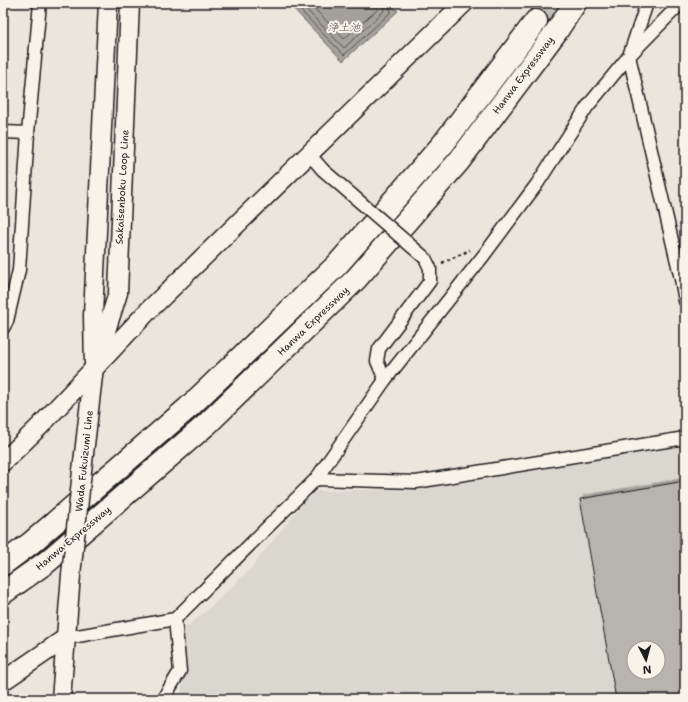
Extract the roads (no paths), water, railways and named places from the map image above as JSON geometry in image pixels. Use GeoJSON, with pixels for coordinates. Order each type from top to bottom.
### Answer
{"type":"FeatureCollection","features":[{"type":"Feature","properties":{"kind":"highway","name":"Hanwa Expressway"},"geometry":{"type":"LineString","coordinates":[[3,593],[48,561],[207,424],[356,279],[459,161],[556,32],[575,3]]}},
{"type":"Feature","properties":{"kind":"highway"},"geometry":{"type":"LineString","coordinates":[[3,564],[31,543],[188,408],[337,266],[443,144],[536,21]]}},
{"type":"Feature","properties":{"kind":"main road"},"geometry":{"type":"LineString","coordinates":[[94,367],[93,315],[108,3]]}},
{"type":"Feature","properties":{"kind":"main road","name":"Sakaisenboku Loop Line"},"geometry":{"type":"LineString","coordinates":[[3,462],[40,426],[94,367],[118,293],[130,3]]}},
{"type":"Feature","properties":{"kind":"main road"},"geometry":{"type":"LineString","coordinates":[[94,367],[149,310],[464,3]]}},
{"type":"Feature","properties":{"kind":"main road","name":"Wada Fukuizumi Line"},"geometry":{"type":"LineString","coordinates":[[61,699],[71,575],[94,367]]}},
{"type":"Feature","properties":{"kind":"main road"},"geometry":{"type":"LineString","coordinates":[[3,681],[66,638]]}},
{"type":"Feature","properties":{"kind":"street"},"geometry":{"type":"LineString","coordinates":[[3,328],[7,321],[19,270],[28,133],[40,3]]}},
{"type":"Feature","properties":{"kind":"street"},"geometry":{"type":"LineString","coordinates":[[647,3],[628,56],[685,301]]}},
{"type":"Feature","properties":{"kind":"street"},"geometry":{"type":"LineString","coordinates":[[66,638],[175,619],[316,479],[385,380],[537,184],[587,107],[628,56],[681,3]]}},
{"type":"Feature","properties":{"kind":"street"},"geometry":{"type":"LineString","coordinates":[[3,132],[28,133]]}},
{"type":"Feature","properties":{"kind":"street"},"geometry":{"type":"LineString","coordinates":[[309,154],[323,170],[425,258],[430,268],[430,281],[379,349],[377,361],[385,380]]}},
{"type":"Feature","properties":{"kind":"street"},"geometry":{"type":"LineString","coordinates":[[316,479],[416,482],[685,438]]}},
{"type":"Feature","properties":{"kind":"street"},"geometry":{"type":"LineString","coordinates":[[163,699],[180,671],[175,619]]}},
{"type":"Feature","properties":{"kind":"water","name":"浄土池"},"geometry":{"type":"Polygon","coordinates":[[[288,3],[390,3],[398,11],[343,61],[288,3]]]}},
{"type":"Feature","properties":{"kind":"tunnel"},"geometry":{"type":"LineString","coordinates":[[536,21],[546,3]]}}]}
